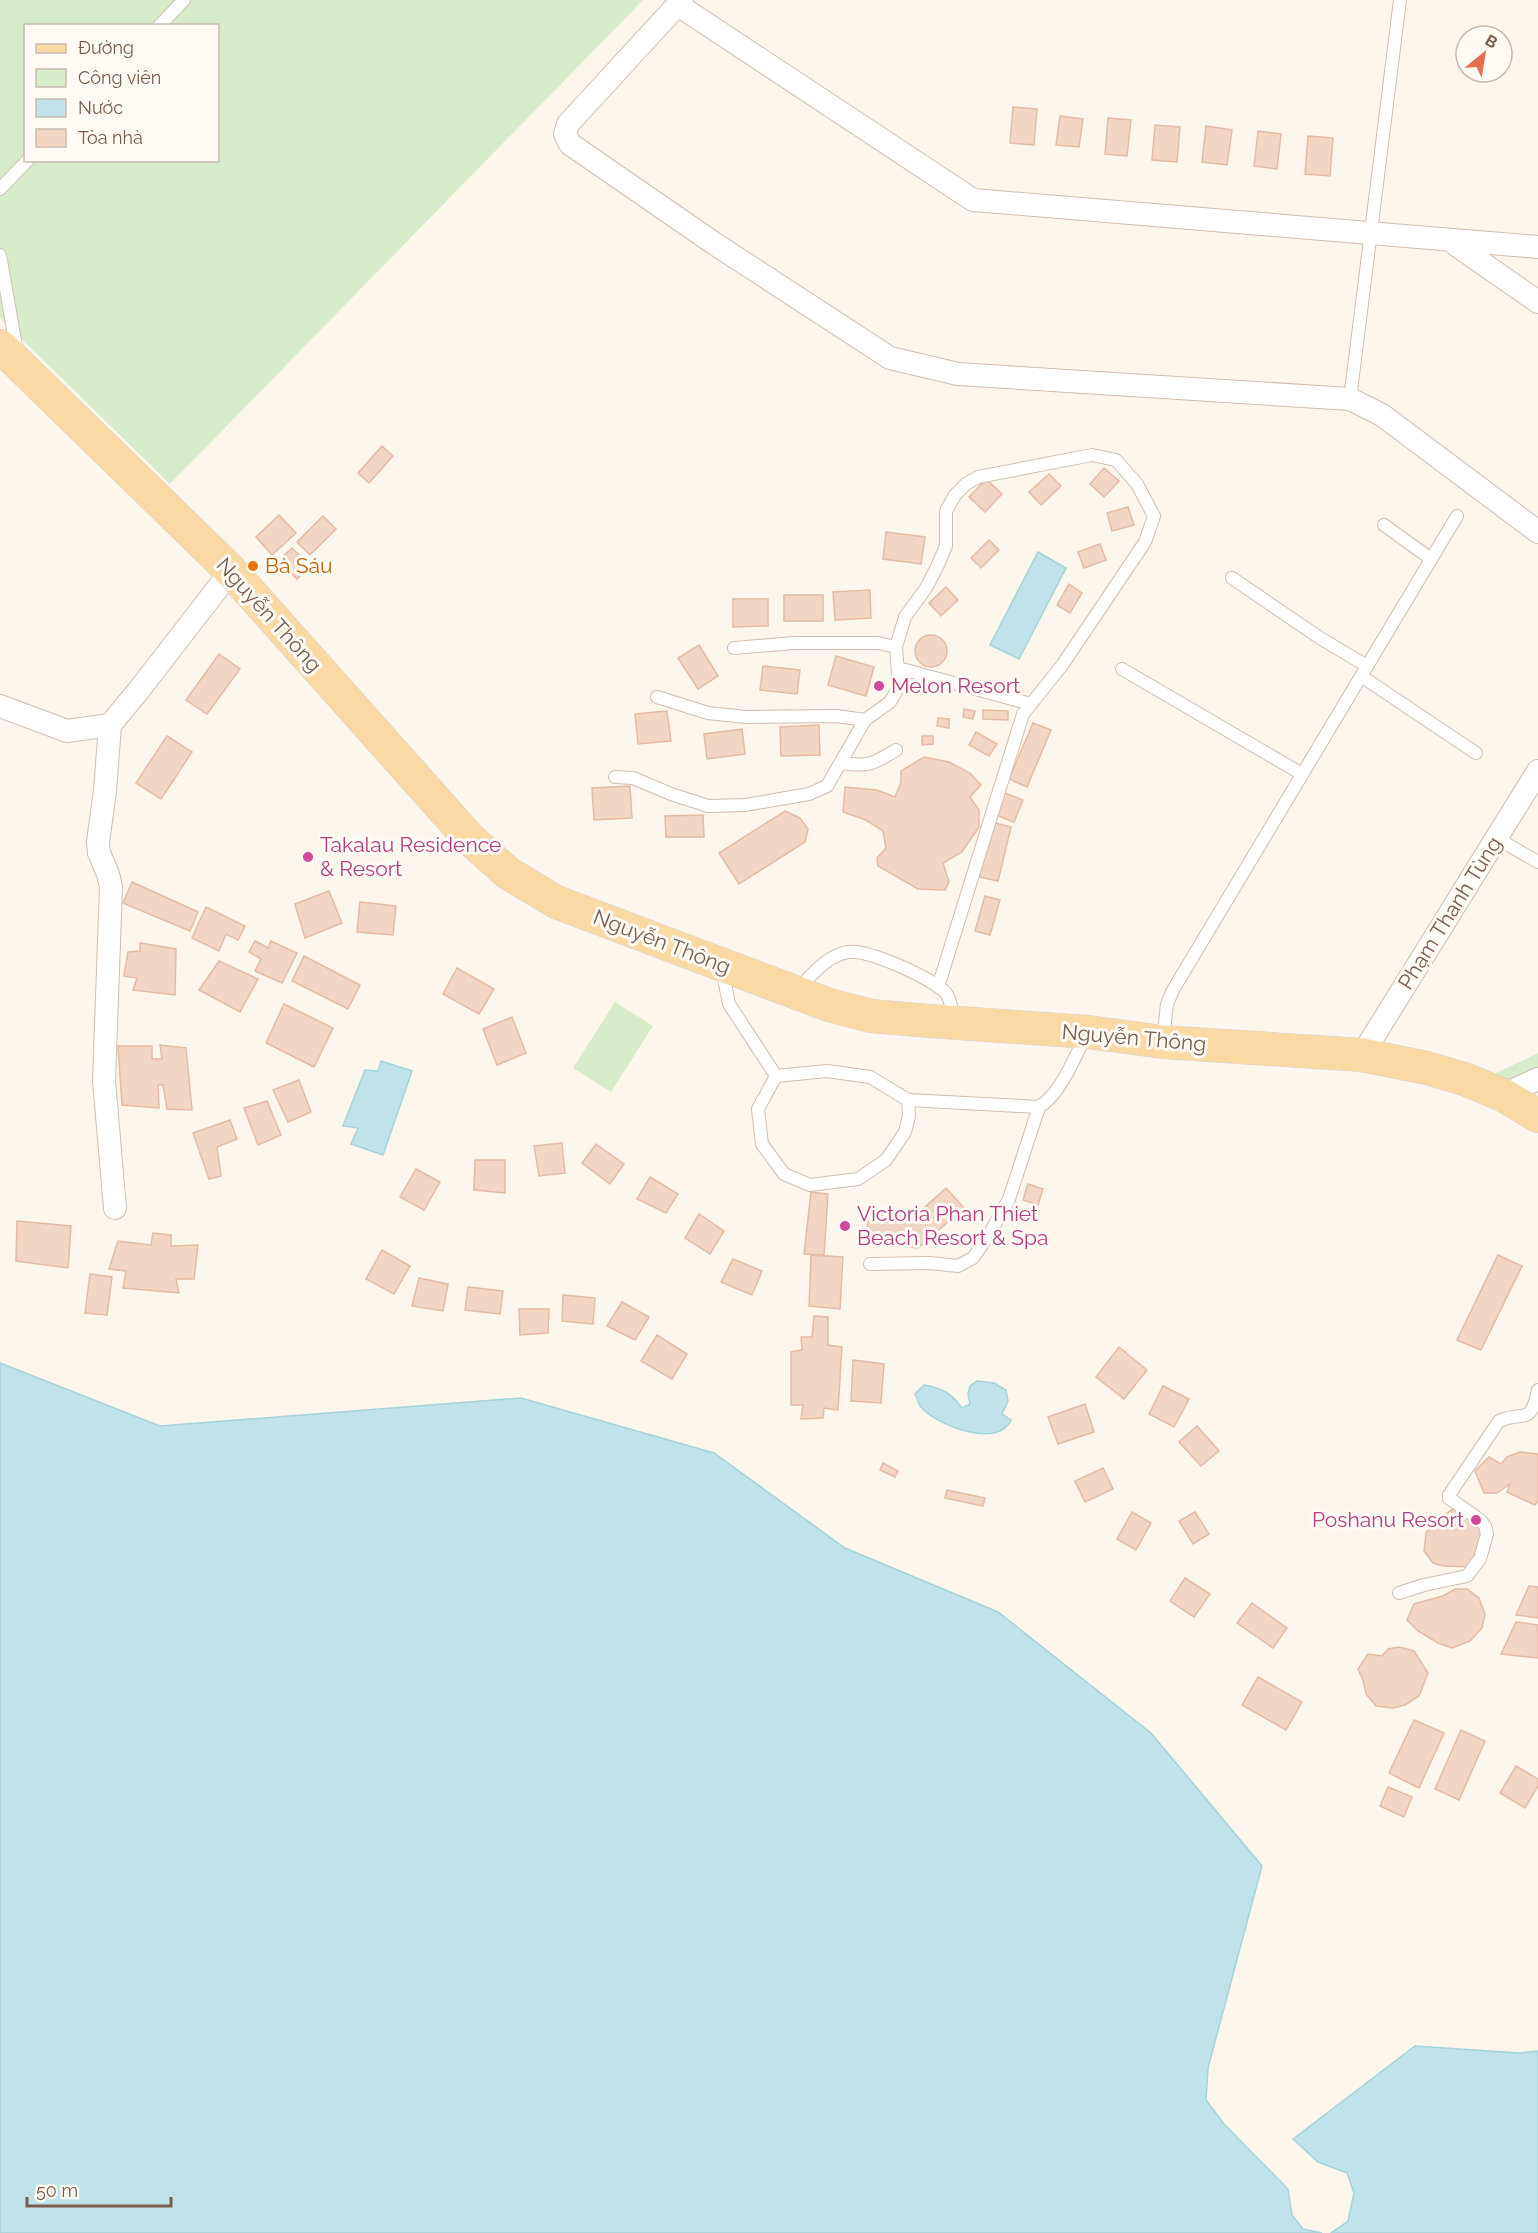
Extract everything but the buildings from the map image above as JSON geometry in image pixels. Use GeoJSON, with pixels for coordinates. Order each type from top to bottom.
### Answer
{"type":"FeatureCollection","features":[{"type":"Feature","properties":{"kind":"main road","name":"Nguyễn Thông"},"geometry":{"type":"LineString","coordinates":[[10,356],[231,571],[470,839],[508,873],[556,902],[829,1005],[871,1016],[1088,1032],[1163,1042],[1362,1055],[1427,1068],[1467,1080],[1503,1095],[1538,1116]]}},
{"type":"Feature","properties":{"kind":"street"},"geometry":{"type":"LineString","coordinates":[[1538,247],[973,200],[680,2],[568,124],[565,134],[570,144],[715,244],[890,358],[958,374],[1350,399],[1382,415],[1538,532]]}},
{"type":"Feature","properties":{"kind":"street"},"geometry":{"type":"LineString","coordinates":[[1448,239],[1538,302]]}},
{"type":"Feature","properties":{"kind":"street"},"geometry":{"type":"LineString","coordinates":[[115,1208],[104,1081],[111,887],[99,853],[98,842],[110,725],[140,690],[231,571]]}},
{"type":"Feature","properties":{"kind":"street"},"geometry":{"type":"LineString","coordinates":[[0,706],[67,731],[110,725]]}},
{"type":"Feature","properties":{"kind":"street","name":"Phạm Thanh Tùng"},"geometry":{"type":"LineString","coordinates":[[1362,1055],[1538,771]]}},
{"type":"Feature","properties":{"kind":"street"},"geometry":{"type":"LineString","coordinates":[[1503,1095],[1538,1079]]}},
{"type":"Feature","properties":{"kind":"lane"},"geometry":{"type":"LineString","coordinates":[[161,24],[184,0]]}},
{"type":"Feature","properties":{"kind":"lane"},"geometry":{"type":"LineString","coordinates":[[1350,399],[1400,0]]}},
{"type":"Feature","properties":{"kind":"lane"},"geometry":{"type":"LineString","coordinates":[[0,189],[26,162]]}},
{"type":"Feature","properties":{"kind":"lane"},"geometry":{"type":"LineString","coordinates":[[0,255],[10,356]]}},
{"type":"Feature","properties":{"kind":"lane"},"geometry":{"type":"LineString","coordinates":[[615,777],[633,778],[708,806],[745,805],[808,794],[827,786],[865,720],[890,702],[899,687],[896,647],[905,617],[926,588],[946,546],[946,511],[955,495],[966,484],[978,477],[1092,455],[1116,460],[1137,484],[1154,516],[1145,542],[1063,664],[1023,714],[938,987]]}},
{"type":"Feature","properties":{"kind":"lane"},"geometry":{"type":"LineString","coordinates":[[1163,1042],[1167,1004],[1173,990],[1457,516]]}},
{"type":"Feature","properties":{"kind":"lane"},"geometry":{"type":"LineString","coordinates":[[1384,525],[1431,559]]}},
{"type":"Feature","properties":{"kind":"lane"},"geometry":{"type":"LineString","coordinates":[[1232,578],[1320,638],[1476,753]]}},
{"type":"Feature","properties":{"kind":"lane"},"geometry":{"type":"LineString","coordinates":[[734,648],[794,644],[878,643],[896,647]]}},
{"type":"Feature","properties":{"kind":"lane"},"geometry":{"type":"LineString","coordinates":[[898,668],[1031,704]]}},
{"type":"Feature","properties":{"kind":"lane"},"geometry":{"type":"LineString","coordinates":[[1122,669],[1302,774]]}},
{"type":"Feature","properties":{"kind":"lane"},"geometry":{"type":"LineString","coordinates":[[657,697],[717,714],[746,717],[837,716],[865,720]]}},
{"type":"Feature","properties":{"kind":"lane"},"geometry":{"type":"LineString","coordinates":[[841,763],[860,766],[872,764],[896,750]]}},
{"type":"Feature","properties":{"kind":"lane"},"geometry":{"type":"LineString","coordinates":[[1496,838],[1538,862]]}},
{"type":"Feature","properties":{"kind":"lane"},"geometry":{"type":"LineString","coordinates":[[795,992],[826,960],[850,951],[884,959],[922,975],[948,995],[956,1024]]}},
{"type":"Feature","properties":{"kind":"lane"},"geometry":{"type":"LineString","coordinates":[[722,964],[729,1004],[776,1076]]}},
{"type":"Feature","properties":{"kind":"lane"},"geometry":{"type":"LineString","coordinates":[[776,1076],[828,1071],[870,1077],[908,1100],[1039,1107],[1046,1103],[1057,1090],[1088,1032]]}},
{"type":"Feature","properties":{"kind":"lane"},"geometry":{"type":"LineString","coordinates":[[776,1076],[758,1109],[762,1144],[784,1174],[810,1185],[858,1179],[886,1160],[905,1132],[909,1116],[908,1100]]}},
{"type":"Feature","properties":{"kind":"lane"},"geometry":{"type":"LineString","coordinates":[[870,1264],[930,1263],[958,1266],[973,1258],[1009,1199],[1039,1107]]}},
{"type":"Feature","properties":{"kind":"lane"},"geometry":{"type":"LineString","coordinates":[[1399,1593],[1467,1576],[1476,1565],[1487,1534],[1485,1526],[1449,1498],[1449,1495],[1498,1421],[1506,1417],[1526,1416],[1532,1411],[1538,1389]]}},
{"type":"Feature","properties":{"kind":"green space"},"geometry":{"type":"Polygon","coordinates":[[[0,0],[643,0],[170,484],[0,318],[0,0]]]}},
{"type":"Feature","properties":{"kind":"green space"},"geometry":{"type":"Polygon","coordinates":[[[615,1002],[653,1026],[611,1092],[573,1068],[615,1002]]]}},
{"type":"Feature","properties":{"kind":"green space"},"geometry":{"type":"Polygon","coordinates":[[[1538,1053],[1538,1093],[1492,1075],[1538,1053]]]}},
{"type":"Feature","properties":{"kind":"water"},"geometry":{"type":"Polygon","coordinates":[[[1038,552],[1066,568],[1019,659],[990,645],[1038,552]]]}},
{"type":"Feature","properties":{"kind":"water"},"geometry":{"type":"Polygon","coordinates":[[[381,1061],[412,1071],[383,1155],[351,1144],[358,1128],[343,1126],[365,1070],[378,1071],[381,1061]]]}},
{"type":"Feature","properties":{"kind":"water"},"geometry":{"type":"Polygon","coordinates":[[[0,1363],[160,1426],[521,1398],[714,1453],[845,1548],[998,1612],[1151,1733],[1262,1866],[1208,2068],[1206,2100],[1224,2124],[1288,2189],[1292,2215],[1303,2229],[1322,2233],[0,2233],[0,1363]]]}},
{"type":"Feature","properties":{"kind":"water"},"geometry":{"type":"Polygon","coordinates":[[[977,1381],[994,1383],[1006,1390],[1008,1401],[1002,1414],[1011,1420],[1004,1429],[981,1434],[953,1427],[929,1414],[920,1406],[915,1394],[924,1385],[936,1388],[954,1398],[962,1408],[970,1404],[968,1394],[970,1386],[977,1381]]]}},
{"type":"Feature","properties":{"kind":"water"},"geometry":{"type":"Polygon","coordinates":[[[1415,2046],[1519,2053],[1538,2051],[1538,2233],[1331,2233],[1348,2221],[1354,2193],[1347,2173],[1318,2162],[1293,2139],[1415,2046]]]}},
{"type":"Feature","properties":{"kind":"place","name":"Bà Sáu"},"geometry":{"type":"Point","coordinates":[253,566]}},
{"type":"Feature","properties":{"kind":"place","name":"Melon Resort"},"geometry":{"type":"Point","coordinates":[879,686]}},
{"type":"Feature","properties":{"kind":"place","name":"Takalau Residence & Resort"},"geometry":{"type":"Point","coordinates":[308,857]}},
{"type":"Feature","properties":{"kind":"place","name":"Victoria Phan Thiet Beach Resort & Spa"},"geometry":{"type":"Point","coordinates":[845,1226]}},
{"type":"Feature","properties":{"kind":"place","name":"Poshanu Resort"},"geometry":{"type":"Point","coordinates":[1476,1520]}}]}
